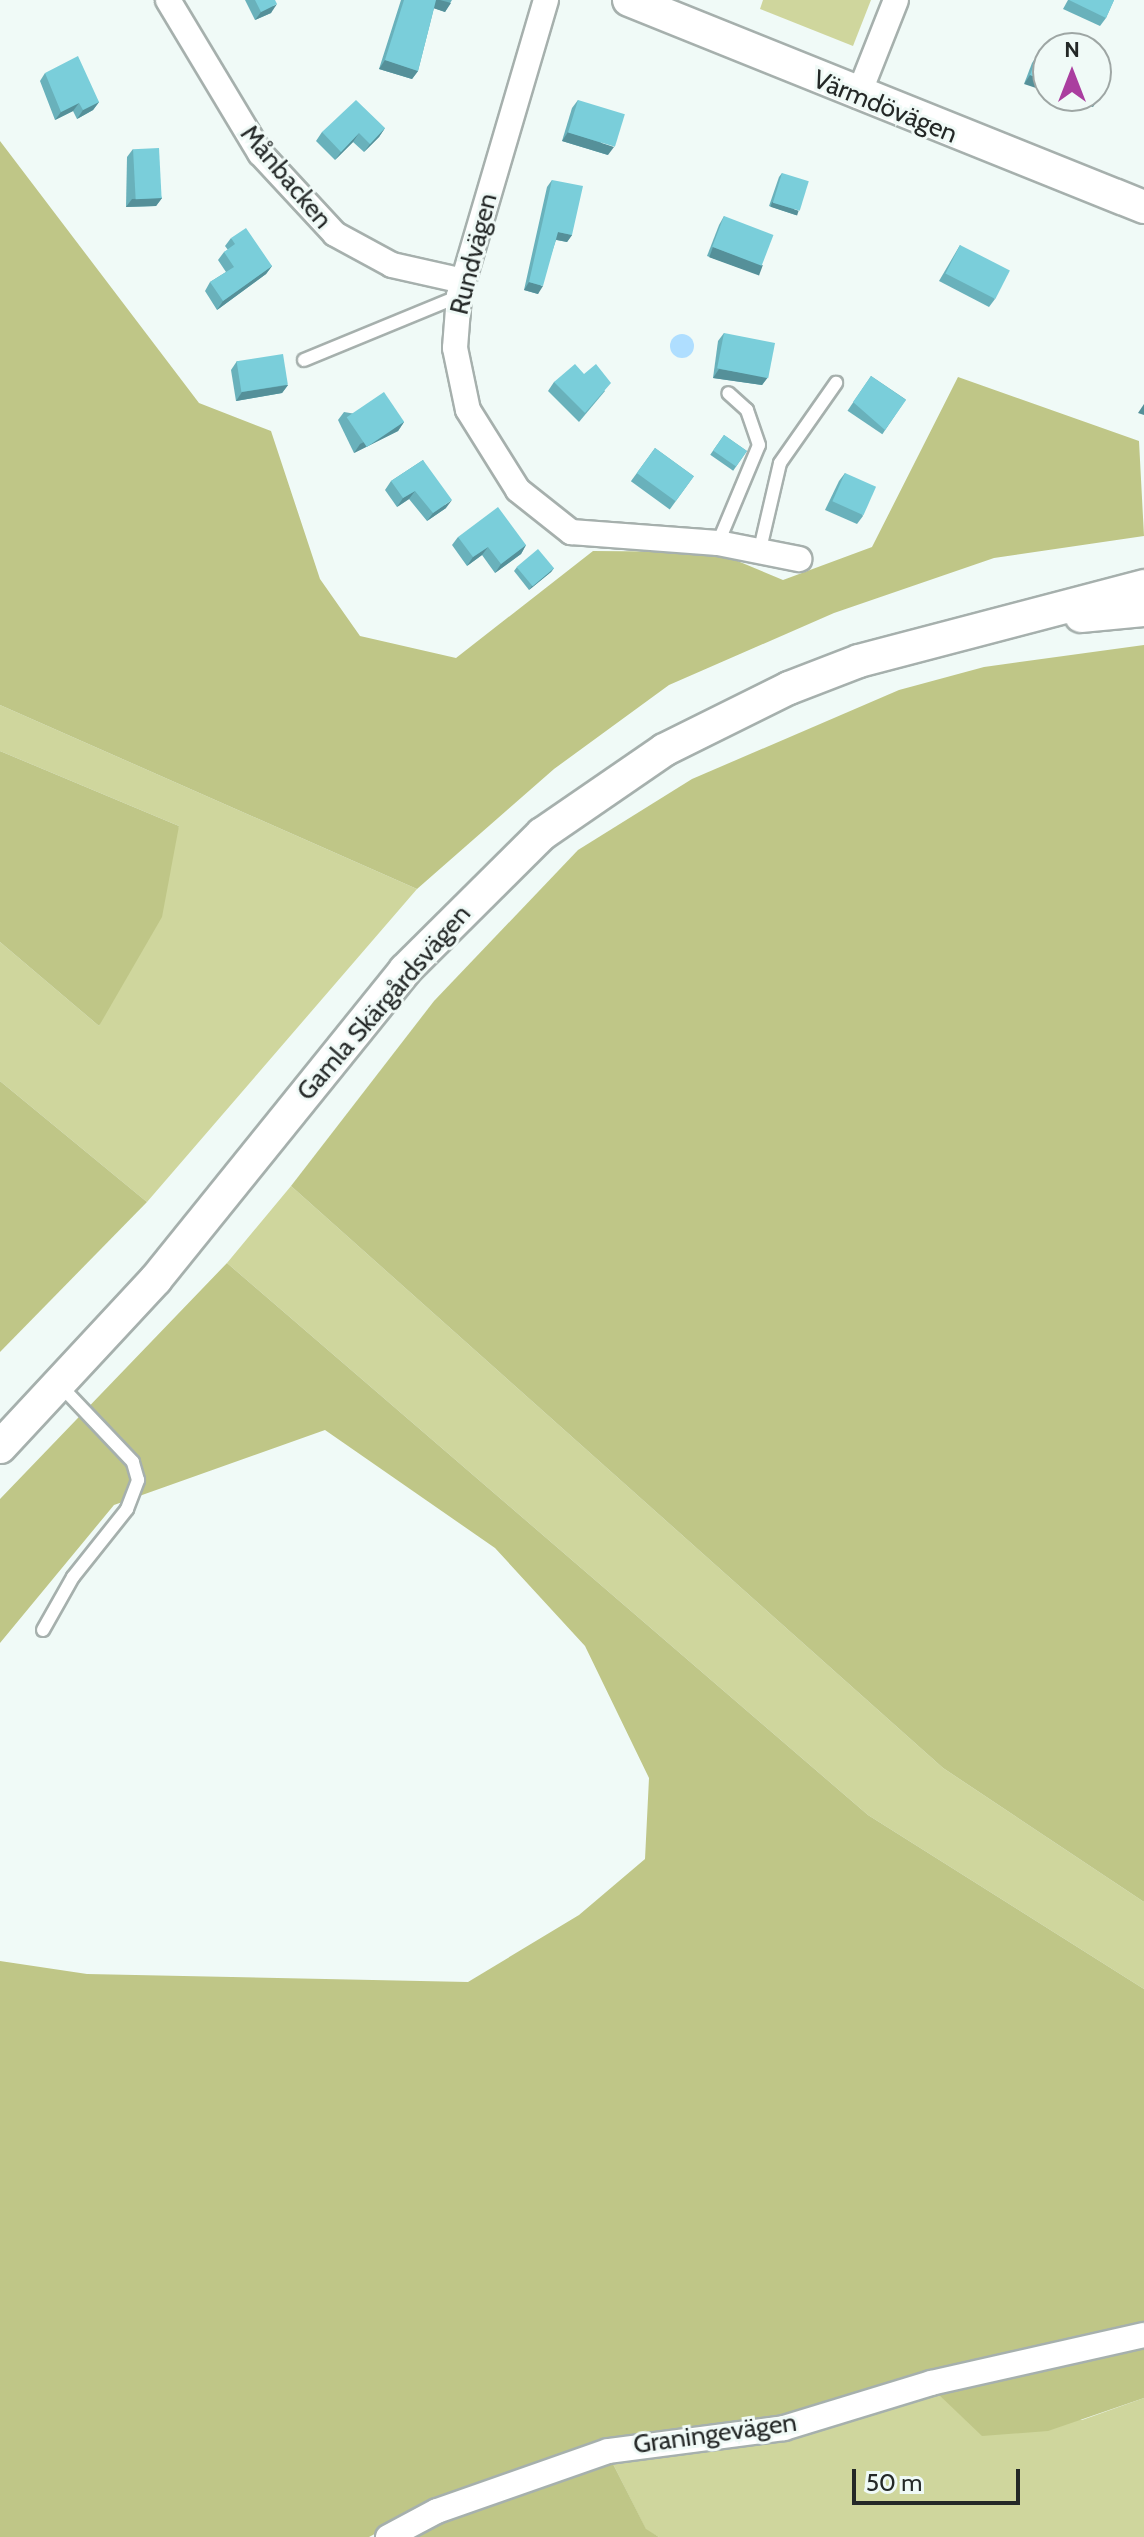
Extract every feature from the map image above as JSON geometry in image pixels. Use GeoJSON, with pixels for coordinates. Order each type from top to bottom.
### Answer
{"type":"FeatureCollection","features":[{"type":"Feature","properties":{"kind":"main road","name":"Värmdövägen"},"geometry":{"type":"LineString","coordinates":[[629,0],[858,96],[1144,207]]}},
{"type":"Feature","properties":{"kind":"main road","name":"Gamla Skärgårdsvägen"},"geometry":{"type":"LineString","coordinates":[[0,1447],[156,1279],[405,970],[542,834],[664,750],[775,695],[859,661],[1038,617],[1144,586]]}},
{"type":"Feature","properties":{"kind":"main road","name":"Gamla Skärgårdsvägen"},"geometry":{"type":"LineString","coordinates":[[1038,617],[1144,610]]}},
{"type":"Feature","properties":{"kind":"street","name":"Månbacken"},"geometry":{"type":"LineString","coordinates":[[168,0],[260,153],[335,234],[392,265],[461,288]]}},
{"type":"Feature","properties":{"kind":"street","name":"Rundvägen"},"geometry":{"type":"LineString","coordinates":[[546,0],[461,288],[462,391],[480,434],[518,490],[571,532],[718,543],[799,559]]}},
{"type":"Feature","properties":{"kind":"street"},"geometry":{"type":"LineString","coordinates":[[858,96],[896,0]]}},
{"type":"Feature","properties":{"kind":"street","name":"Graningevägen"},"geometry":{"type":"LineString","coordinates":[[388,2537],[437,2511],[608,2451],[784,2428],[931,2383],[1144,2335]]}},
{"type":"Feature","properties":{"kind":"lane"},"geometry":{"type":"LineString","coordinates":[[304,360],[461,288]]}},
{"type":"Feature","properties":{"kind":"lane"},"geometry":{"type":"LineString","coordinates":[[760,549],[780,463],[836,383]]}},
{"type":"Feature","properties":{"kind":"lane"},"geometry":{"type":"LineString","coordinates":[[718,543],[759,445],[747,410],[728,393]]}},
{"type":"Feature","properties":{"kind":"lane"},"geometry":{"type":"LineString","coordinates":[[43,1630],[73,1577],[127,1509],[138,1480],[133,1462],[60,1385]]}},
{"type":"Feature","properties":{"kind":"green space"},"geometry":{"type":"Polygon","coordinates":[[[763,0],[871,0],[853,46],[760,9],[763,0]]]}},
{"type":"Feature","properties":{"kind":"green space"},"geometry":{"type":"Polygon","coordinates":[[[0,141],[199,403],[271,431],[320,579],[360,636],[456,658],[593,551],[716,552],[783,580],[872,547],[958,377],[1139,441],[1144,536],[994,558],[834,613],[669,685],[554,769],[417,889],[0,705],[0,141]]]}},
{"type":"Feature","properties":{"kind":"green space"},"geometry":{"type":"Polygon","coordinates":[[[1144,645],[1144,1902],[943,1768],[291,1186],[434,1001],[578,850],[692,779],[899,690],[984,667],[1144,645]]]}},
{"type":"Feature","properties":{"kind":"green space"},"geometry":{"type":"Polygon","coordinates":[[[0,705],[417,889],[147,1202],[0,1081],[0,942],[99,1026],[179,826],[0,751],[0,705]]]}},
{"type":"Feature","properties":{"kind":"green space"},"geometry":{"type":"Polygon","coordinates":[[[0,751],[179,826],[162,917],[99,1026],[0,942],[0,751]]]}},
{"type":"Feature","properties":{"kind":"green space"},"geometry":{"type":"Polygon","coordinates":[[[0,1081],[147,1202],[0,1352],[0,1081]]]}},
{"type":"Feature","properties":{"kind":"green space"},"geometry":{"type":"Polygon","coordinates":[[[291,1186],[943,1768],[1144,1902],[1144,1989],[868,1815],[227,1263],[291,1186]]]}},
{"type":"Feature","properties":{"kind":"green space"},"geometry":{"type":"Polygon","coordinates":[[[227,1263],[868,1815],[1144,1989],[1144,2326],[782,2420],[603,2440],[432,2503],[369,2537],[0,2537],[0,1961],[87,1974],[468,1982],[579,1915],[645,1859],[649,1778],[585,1646],[495,1548],[325,1430],[114,1505],[0,1643],[0,1499],[227,1263]]]}},
{"type":"Feature","properties":{"kind":"green space"},"geometry":{"type":"Polygon","coordinates":[[[1144,2343],[1144,2398],[1048,2431],[982,2436],[936,2392],[1144,2343]]]}},
{"type":"Feature","properties":{"kind":"green space"},"geometry":{"type":"Polygon","coordinates":[[[936,2392],[1082,2420],[1144,2398],[1144,2537],[659,2537],[646,2530],[611,2460],[936,2392]]]}},
{"type":"Feature","properties":{"kind":"green space"},"geometry":{"type":"Polygon","coordinates":[[[611,2460],[646,2529],[659,2537],[406,2537],[611,2460]]]}},
{"type":"Feature","properties":{"kind":"water"},"geometry":{"type":"Polygon","coordinates":[[[682,334],[693,341],[694,346],[687,357],[682,358],[671,351],[670,346],[677,335],[682,334]]]}},
{"type":"Feature","properties":{"kind":"building"},"geometry":{"type":"Polygon","coordinates":[[[255,0],[275,0],[277,4],[261,12],[255,0]]]}},
{"type":"Feature","properties":{"kind":"building"},"geometry":{"type":"Polygon","coordinates":[[[404,0],[436,0],[418,71],[385,60],[404,0]]]}},
{"type":"Feature","properties":{"kind":"building"},"geometry":{"type":"Polygon","coordinates":[[[1069,0],[1114,0],[1106,18],[1069,0]]]}},
{"type":"Feature","properties":{"kind":"building"},"geometry":{"type":"Polygon","coordinates":[[[78,56],[99,102],[83,110],[79,103],[61,112],[45,73],[78,56]]]}},
{"type":"Feature","properties":{"kind":"building"},"geometry":{"type":"Polygon","coordinates":[[[356,100],[385,128],[370,144],[359,133],[341,152],[322,132],[356,100]]]}},
{"type":"Feature","properties":{"kind":"building"},"geometry":{"type":"Polygon","coordinates":[[[578,100],[625,114],[615,147],[568,133],[578,100]]]}},
{"type":"Feature","properties":{"kind":"building"},"geometry":{"type":"Polygon","coordinates":[[[159,148],[162,198],[136,199],[133,149],[159,148]]]}},
{"type":"Feature","properties":{"kind":"building"},"geometry":{"type":"Polygon","coordinates":[[[782,173],[809,181],[800,211],[773,203],[782,173]]]}},
{"type":"Feature","properties":{"kind":"building"},"geometry":{"type":"Polygon","coordinates":[[[552,180],[583,186],[572,235],[558,232],[543,286],[529,282],[552,180]]]}},
{"type":"Feature","properties":{"kind":"building"},"geometry":{"type":"Polygon","coordinates":[[[724,216],[773,235],[762,266],[712,247],[724,216]]]}},
{"type":"Feature","properties":{"kind":"building"},"geometry":{"type":"Polygon","coordinates":[[[246,228],[272,266],[223,301],[210,282],[234,267],[224,252],[235,244],[231,238],[246,228]]]}},
{"type":"Feature","properties":{"kind":"building"},"geometry":{"type":"Polygon","coordinates":[[[960,245],[1010,270],[995,299],[945,274],[960,245]]]}},
{"type":"Feature","properties":{"kind":"building"},"geometry":{"type":"Polygon","coordinates":[[[724,333],[775,343],[768,378],[717,368],[724,333]]]}},
{"type":"Feature","properties":{"kind":"building"},"geometry":{"type":"Polygon","coordinates":[[[283,354],[288,385],[241,392],[237,361],[283,354]]]}},
{"type":"Feature","properties":{"kind":"building"},"geometry":{"type":"Polygon","coordinates":[[[575,364],[584,374],[596,364],[611,383],[585,413],[554,382],[575,364]]]}},
{"type":"Feature","properties":{"kind":"building"},"geometry":{"type":"Polygon","coordinates":[[[871,376],[906,400],[885,430],[853,402],[871,376]]]}},
{"type":"Feature","properties":{"kind":"building"},"geometry":{"type":"Polygon","coordinates":[[[384,392],[404,422],[367,447],[347,417],[384,392]]]}},
{"type":"Feature","properties":{"kind":"building"},"geometry":{"type":"Polygon","coordinates":[[[724,435],[747,451],[736,467],[713,451],[724,435]]]}},
{"type":"Feature","properties":{"kind":"building"},"geometry":{"type":"Polygon","coordinates":[[[655,448],[694,476],[676,501],[637,473],[655,448]]]}},
{"type":"Feature","properties":{"kind":"building"},"geometry":{"type":"Polygon","coordinates":[[[423,460],[452,500],[433,513],[415,491],[403,498],[391,481],[423,460]]]}},
{"type":"Feature","properties":{"kind":"building"},"geometry":{"type":"Polygon","coordinates":[[[845,473],[876,487],[863,515],[832,501],[845,473]]]}},
{"type":"Feature","properties":{"kind":"building"},"geometry":{"type":"Polygon","coordinates":[[[498,507],[526,545],[501,564],[488,547],[473,557],[458,537],[498,507]]]}},
{"type":"Feature","properties":{"kind":"building"},"geometry":{"type":"Polygon","coordinates":[[[538,549],[554,568],[533,586],[517,567],[538,549]]]}}]}
